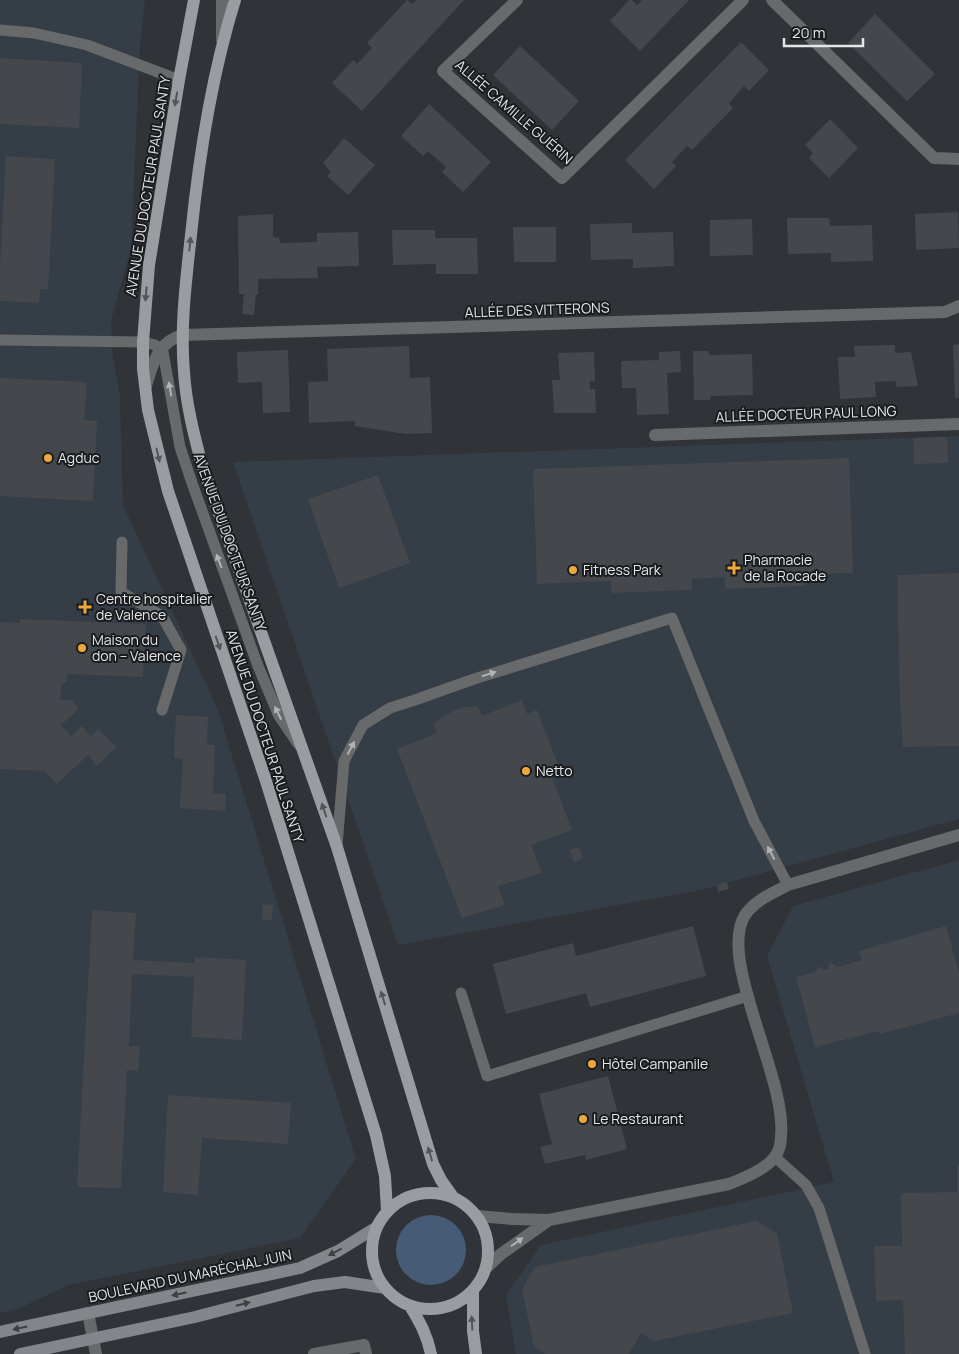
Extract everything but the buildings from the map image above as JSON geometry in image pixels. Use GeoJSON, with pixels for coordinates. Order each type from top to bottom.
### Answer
{"type":"FeatureCollection","features":[{"type":"Feature","properties":{"kind":"main road","name":"AVENUE DU DOCTEUR PAUL SANTY"},"geometry":{"type":"LineString","coordinates":[[194,0],[149,265],[143,342],[148,410],[168,491],[265,778],[376,1135],[386,1176],[387,1211]]}},
{"type":"Feature","properties":{"kind":"main road"},"geometry":{"type":"LineString","coordinates":[[222,42],[235,0]]}},
{"type":"Feature","properties":{"kind":"main road","name":"AVENUE DU DOCTEUR PAUL SANTY"},"geometry":{"type":"LineString","coordinates":[[222,42],[199,161],[184,291],[184,372],[193,434],[202,465],[337,847],[433,1164],[453,1197]]}},
{"type":"Feature","properties":{"kind":"main road"},"geometry":{"type":"LineString","coordinates":[[435,1193],[453,1197],[466,1205],[477,1216],[486,1231],[489,1249],[487,1267],[482,1280],[473,1292],[454,1305],[432,1310],[410,1306],[396,1299],[384,1288],[374,1269],[372,1248],[377,1226],[387,1211],[401,1200],[418,1194],[435,1193]]}},
{"type":"Feature","properties":{"kind":"main road","name":"BOULEVARD DU MARÉCHAL JUIN"},"geometry":{"type":"LineString","coordinates":[[0,1332],[300,1268],[338,1251],[377,1226]]}},
{"type":"Feature","properties":{"kind":"main road"},"geometry":{"type":"LineString","coordinates":[[20,1354],[194,1316],[314,1286],[345,1282],[384,1288]]}},
{"type":"Feature","properties":{"kind":"main road"},"geometry":{"type":"LineString","coordinates":[[473,1292],[472,1331],[476,1354]]}},
{"type":"Feature","properties":{"kind":"main road"},"geometry":{"type":"LineString","coordinates":[[410,1306],[428,1338],[431,1354]]}},
{"type":"Feature","properties":{"kind":"street","name":"AVENUE DU DOCTEUR PAUL SANTY"},"geometry":{"type":"LineString","coordinates":[[222,0],[222,42]]}},
{"type":"Feature","properties":{"kind":"street","name":"ALLÉE CAMILLE GUÉRIN"},"geometry":{"type":"LineString","coordinates":[[517,0],[443,71],[562,178],[743,0]]}},
{"type":"Feature","properties":{"kind":"street"},"geometry":{"type":"LineString","coordinates":[[772,0],[934,158],[959,160]]}},
{"type":"Feature","properties":{"kind":"street","name":"ALLÉE DES VITTERONS"},"geometry":{"type":"LineString","coordinates":[[160,350],[174,337],[183,335],[945,312],[959,306]]}},
{"type":"Feature","properties":{"kind":"street"},"geometry":{"type":"LineString","coordinates":[[146,386],[160,350]]}},
{"type":"Feature","properties":{"kind":"street","name":"ALLÉE DOCTEUR PAUL LONG"},"geometry":{"type":"LineString","coordinates":[[655,435],[959,424]]}},
{"type":"Feature","properties":{"kind":"street"},"geometry":{"type":"LineString","coordinates":[[477,1216],[549,1220],[729,1184],[750,1176],[775,1157],[780,1143],[782,1123],[779,1099],[748,996],[738,949],[738,936],[741,923],[746,914],[765,896],[788,885],[959,836]]}},
{"type":"Feature","properties":{"kind":"street"},"geometry":{"type":"LineString","coordinates":[[487,1267],[508,1249],[549,1220]]}},
{"type":"Feature","properties":{"kind":"street"},"geometry":{"type":"LineString","coordinates":[[88,1313],[96,1354]]}},
{"type":"Feature","properties":{"kind":"street"},"geometry":{"type":"LineString","coordinates":[[314,1354],[364,1345],[366,1354]]}},
{"type":"Feature","properties":{"kind":"lane"},"geometry":{"type":"LineString","coordinates":[[0,30],[34,33],[87,45],[179,80]]}},
{"type":"Feature","properties":{"kind":"lane"},"geometry":{"type":"LineString","coordinates":[[0,340],[143,342],[155,345],[160,350]]}},
{"type":"Feature","properties":{"kind":"lane","name":"AVENUE DU DOCTEUR SANTY"},"geometry":{"type":"LineString","coordinates":[[160,350],[163,352],[180,447],[215,550],[279,716],[304,754]]}},
{"type":"Feature","properties":{"kind":"lane"},"geometry":{"type":"LineString","coordinates":[[122,542],[122,592],[162,616],[181,650],[162,710]]}},
{"type":"Feature","properties":{"kind":"lane"},"geometry":{"type":"LineString","coordinates":[[337,847],[344,762],[363,725],[390,708],[532,661],[672,618],[754,821],[788,885]]}},
{"type":"Feature","properties":{"kind":"lane"},"geometry":{"type":"LineString","coordinates":[[461,993],[487,1076],[748,996]]}},
{"type":"Feature","properties":{"kind":"lane"},"geometry":{"type":"LineString","coordinates":[[775,1157],[806,1185],[819,1208],[864,1354]]}},
{"type":"Feature","properties":{"kind":"shaded area","name":"Centre hospitalier de Valence"},"geometry":{"type":"Polygon","coordinates":[[[0,0],[145,0],[140,46],[131,248],[111,321],[113,357],[120,397],[123,505],[218,710],[356,1159],[300,1238],[69,1285],[20,1308],[0,1313],[0,0]]]}},
{"type":"Feature","properties":{"kind":"shaded area"},"geometry":{"type":"Polygon","coordinates":[[[959,436],[959,819],[701,890],[398,945],[233,462],[959,436]]]}},
{"type":"Feature","properties":{"kind":"shaded area"},"geometry":{"type":"Polygon","coordinates":[[[959,860],[959,1354],[516,1354],[506,1295],[541,1245],[834,1182],[767,956],[793,906],[959,860]]]}},
{"type":"Feature","properties":{"kind":"shaded area"},"geometry":{"type":"Polygon","coordinates":[[[438,1215],[451,1221],[460,1230],[464,1236],[466,1250],[464,1264],[456,1275],[445,1283],[424,1285],[417,1283],[406,1275],[398,1264],[396,1243],[398,1236],[406,1225],[417,1217],[438,1215]]]}},
{"type":"Feature","properties":{"kind":"place","name":"Agduc"},"geometry":{"type":"Point","coordinates":[48,458]}},
{"type":"Feature","properties":{"kind":"place","name":"Pharmacie de la Rocade"},"geometry":{"type":"Point","coordinates":[734,568]}},
{"type":"Feature","properties":{"kind":"place","name":"Fitness Park"},"geometry":{"type":"Point","coordinates":[573,570]}},
{"type":"Feature","properties":{"kind":"place","name":"Centre hospitalier de Valence"},"geometry":{"type":"Point","coordinates":[85,607]}},
{"type":"Feature","properties":{"kind":"place","name":"Maison du don – Valence"},"geometry":{"type":"Point","coordinates":[82,648]}},
{"type":"Feature","properties":{"kind":"place","name":"Netto"},"geometry":{"type":"Point","coordinates":[526,771]}},
{"type":"Feature","properties":{"kind":"place","name":"Hôtel Campanile"},"geometry":{"type":"Point","coordinates":[592,1064]}},
{"type":"Feature","properties":{"kind":"place","name":"Le Restaurant"},"geometry":{"type":"Point","coordinates":[583,1119]}}]}
